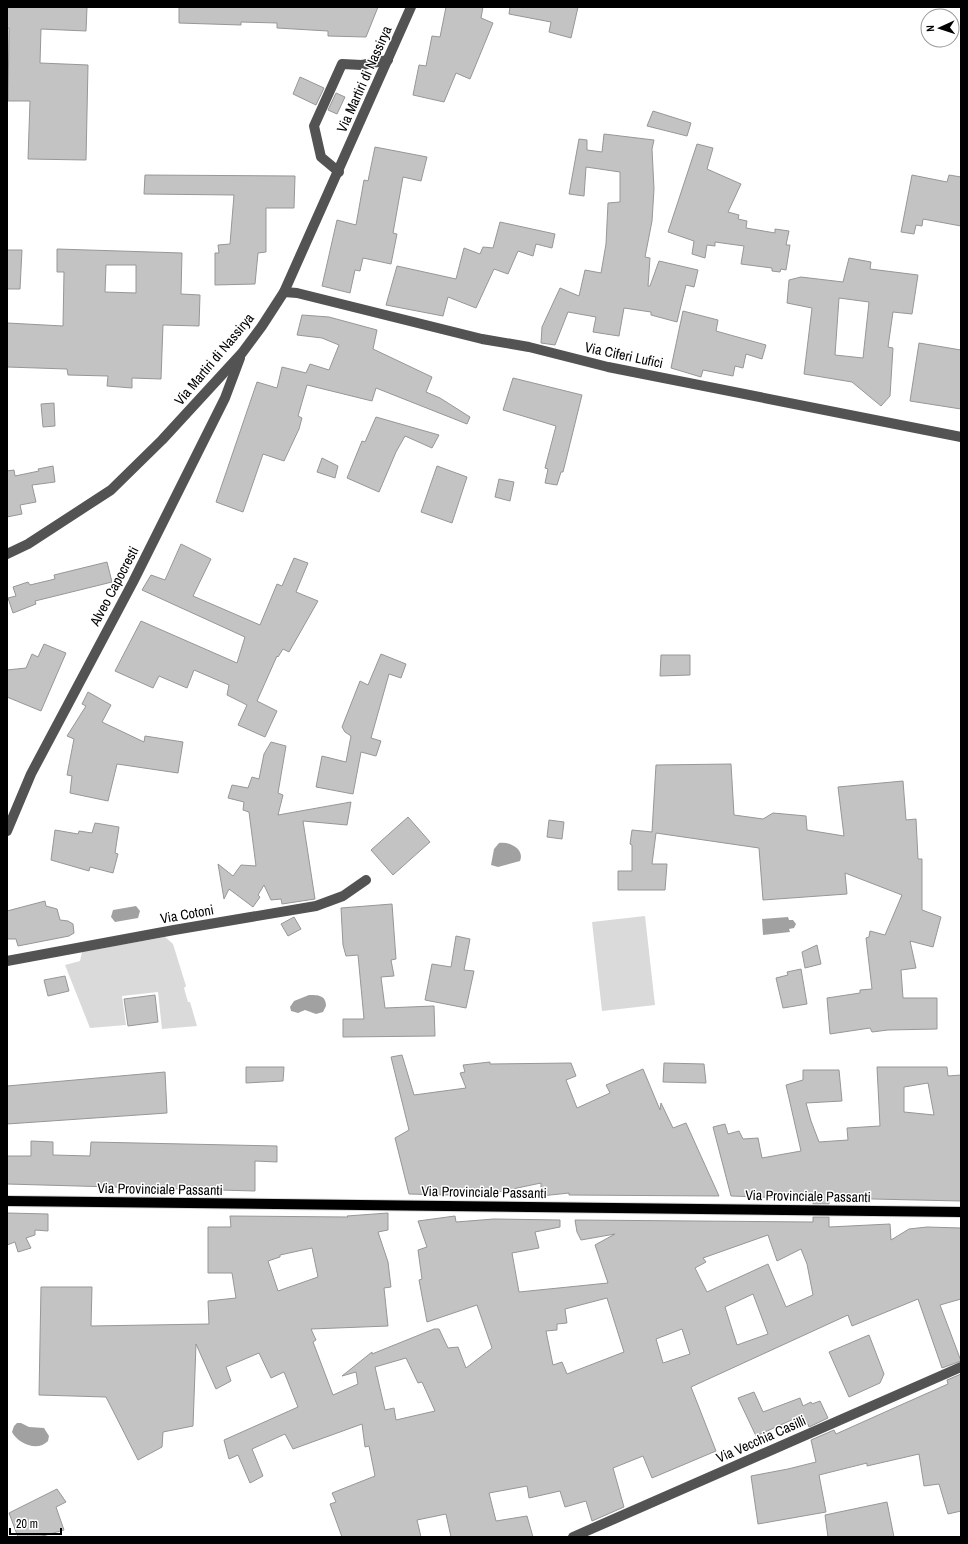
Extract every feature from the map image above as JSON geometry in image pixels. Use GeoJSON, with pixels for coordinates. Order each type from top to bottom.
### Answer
{"type":"FeatureCollection","features":[{"type":"Feature","properties":{"kind":"main road","name":"Via Provinciale Passanti"},"geometry":{"type":"LineString","coordinates":[[7,1201],[961,1212]]}},
{"type":"Feature","properties":{"kind":"street","name":"Via Martiri di Nassirya"},"geometry":{"type":"LineString","coordinates":[[7,554],[28,544],[111,490],[162,440],[242,353],[262,326],[284,292],[339,172],[411,7]]}},
{"type":"Feature","properties":{"kind":"street"},"geometry":{"type":"LineString","coordinates":[[339,172],[321,156],[314,126],[342,64],[362,66],[388,60]]}},
{"type":"Feature","properties":{"kind":"street","name":"Via Ciferi Lufici"},"geometry":{"type":"LineString","coordinates":[[284,292],[297,293],[482,339],[529,347],[608,367],[961,438]]}},
{"type":"Feature","properties":{"kind":"street","name":"Alveo Capocresti"},"geometry":{"type":"LineString","coordinates":[[7,831],[30,774],[133,582],[225,398],[242,353]]}},
{"type":"Feature","properties":{"kind":"street","name":"Via Cotoni"},"geometry":{"type":"LineString","coordinates":[[7,961],[174,930],[316,906],[343,896],[366,880]]}},
{"type":"Feature","properties":{"kind":"street","name":"Via Vecchia Casilli"},"geometry":{"type":"LineString","coordinates":[[573,1537],[961,1367]]}},
{"type":"Feature","properties":{"kind":"shaded area"},"geometry":{"type":"Polygon","coordinates":[[[499,843],[507,843],[515,847],[520,853],[520,861],[498,867],[491,865],[494,849],[499,843]]]}},
{"type":"Feature","properties":{"kind":"shaded area"},"geometry":{"type":"Polygon","coordinates":[[[136,906],[140,911],[138,918],[115,922],[111,917],[113,910],[136,906]]]}},
{"type":"Feature","properties":{"kind":"shaded area"},"geometry":{"type":"Polygon","coordinates":[[[645,916],[655,1005],[602,1011],[592,922],[645,916]]]}},
{"type":"Feature","properties":{"kind":"shaded area"},"geometry":{"type":"Polygon","coordinates":[[[788,917],[789,920],[793,920],[796,924],[794,928],[789,929],[790,932],[763,935],[762,919],[788,917]]]}},
{"type":"Feature","properties":{"kind":"shaded area"},"geometry":{"type":"Polygon","coordinates":[[[165,937],[173,944],[186,986],[184,988],[188,1002],[190,1002],[197,1026],[162,1029],[158,992],[122,996],[126,1025],[90,1028],[65,965],[80,961],[82,952],[165,937]]]}},
{"type":"Feature","properties":{"kind":"shaded area"},"geometry":{"type":"Polygon","coordinates":[[[309,995],[321,996],[325,1000],[326,1006],[323,1012],[316,1014],[305,1010],[298,1013],[291,1011],[290,1007],[294,1001],[309,995]]]}},
{"type":"Feature","properties":{"kind":"shaded area"},"geometry":{"type":"Polygon","coordinates":[[[17,1423],[21,1423],[29,1427],[44,1428],[49,1436],[48,1441],[39,1446],[23,1443],[12,1432],[17,1423]]]}},
{"type":"Feature","properties":{"kind":"building"},"geometry":{"type":"Polygon","coordinates":[[[7,7],[87,7],[86,31],[41,29],[40,63],[88,65],[86,160],[28,159],[30,101],[8,101],[9,28],[7,28],[7,7]]]}},
{"type":"Feature","properties":{"kind":"building"},"geometry":{"type":"Polygon","coordinates":[[[179,7],[378,7],[366,37],[328,36],[328,31],[277,28],[277,23],[241,22],[241,25],[179,23],[179,7]]]}},
{"type":"Feature","properties":{"kind":"building"},"geometry":{"type":"Polygon","coordinates":[[[446,7],[483,7],[481,18],[493,23],[470,79],[456,73],[444,102],[413,95],[419,65],[426,66],[432,36],[440,37],[446,7]]]}},
{"type":"Feature","properties":{"kind":"building"},"geometry":{"type":"Polygon","coordinates":[[[510,7],[578,7],[571,38],[549,32],[551,22],[509,14],[510,7]]]}},
{"type":"Feature","properties":{"kind":"building"},"geometry":{"type":"Polygon","coordinates":[[[300,77],[324,88],[316,105],[293,94],[300,77]]]}},
{"type":"Feature","properties":{"kind":"building"},"geometry":{"type":"Polygon","coordinates":[[[336,93],[345,97],[337,114],[328,110],[336,93]]]}},
{"type":"Feature","properties":{"kind":"building"},"geometry":{"type":"Polygon","coordinates":[[[653,111],[691,123],[687,136],[647,126],[653,111]]]}},
{"type":"Feature","properties":{"kind":"building"},"geometry":{"type":"Polygon","coordinates":[[[604,134],[654,140],[652,149],[654,189],[652,221],[645,257],[650,258],[648,286],[650,286],[659,261],[698,270],[694,287],[686,285],[677,322],[651,315],[651,312],[624,308],[619,336],[593,332],[596,317],[568,312],[555,345],[541,343],[542,327],[560,288],[579,296],[585,270],[601,273],[606,244],[608,203],[620,202],[620,172],[586,167],[584,196],[569,194],[579,139],[587,140],[587,150],[602,152],[604,134]]]}},
{"type":"Feature","properties":{"kind":"building"},"geometry":{"type":"Polygon","coordinates":[[[697,144],[713,148],[707,169],[741,184],[728,212],[739,215],[738,219],[747,221],[746,228],[775,233],[775,229],[789,231],[786,245],[790,245],[786,270],[781,269],[780,272],[772,271],[772,268],[741,264],[744,246],[715,242],[715,246],[707,245],[705,258],[692,254],[694,241],[668,232],[697,144]]]}},
{"type":"Feature","properties":{"kind":"building"},"geometry":{"type":"Polygon","coordinates":[[[375,147],[427,157],[421,181],[403,177],[393,233],[397,234],[391,264],[363,258],[360,271],[355,270],[350,293],[322,286],[337,220],[356,225],[364,180],[368,181],[375,147]]]}},
{"type":"Feature","properties":{"kind":"building"},"geometry":{"type":"Polygon","coordinates":[[[145,175],[295,176],[294,208],[266,208],[266,252],[258,253],[255,284],[215,285],[215,253],[219,253],[218,245],[230,244],[234,195],[144,194],[145,175]]]}},
{"type":"Feature","properties":{"kind":"building"},"geometry":{"type":"Polygon","coordinates":[[[912,175],[947,182],[949,175],[961,177],[961,226],[923,219],[922,226],[916,225],[914,234],[901,232],[912,175]]]}},
{"type":"Feature","properties":{"kind":"building"},"geometry":{"type":"Polygon","coordinates":[[[500,222],[555,234],[552,248],[536,244],[533,256],[518,251],[508,274],[494,269],[476,308],[448,297],[443,316],[386,305],[397,266],[456,279],[464,248],[480,254],[483,247],[493,248],[500,222]]]}},
{"type":"Feature","properties":{"kind":"building"},"geometry":{"type":"Polygon","coordinates":[[[57,249],[182,253],[181,294],[200,295],[199,326],[163,325],[161,379],[132,378],[132,388],[107,386],[108,376],[68,375],[67,369],[7,367],[7,323],[63,326],[64,272],[57,272],[57,249]],[[106,265],[105,292],[136,293],[136,265],[106,265]]]}},
{"type":"Feature","properties":{"kind":"building"},"geometry":{"type":"Polygon","coordinates":[[[7,250],[22,250],[20,289],[7,289],[7,250]]]}},
{"type":"Feature","properties":{"kind":"building"},"geometry":{"type":"Polygon","coordinates":[[[849,258],[871,262],[870,269],[918,275],[912,314],[893,312],[888,347],[893,348],[890,396],[881,406],[852,382],[804,374],[812,308],[787,303],[789,280],[801,277],[843,282],[849,258]],[[839,298],[835,355],[863,358],[869,302],[839,298]]]}},
{"type":"Feature","properties":{"kind":"building"},"geometry":{"type":"Polygon","coordinates":[[[683,311],[718,320],[716,331],[766,345],[762,359],[746,354],[743,368],[735,366],[733,376],[703,370],[701,377],[671,368],[683,311]]]}},
{"type":"Feature","properties":{"kind":"building"},"geometry":{"type":"Polygon","coordinates":[[[302,315],[329,317],[377,330],[373,349],[432,377],[426,392],[440,398],[470,417],[467,424],[376,388],[372,401],[307,385],[298,416],[302,418],[299,429],[284,461],[263,454],[243,512],[216,502],[257,382],[277,388],[282,367],[306,373],[310,364],[329,370],[339,345],[322,338],[297,335],[302,315]]]}},
{"type":"Feature","properties":{"kind":"building"},"geometry":{"type":"Polygon","coordinates":[[[919,343],[961,350],[961,409],[910,401],[919,343]]]}},
{"type":"Feature","properties":{"kind":"building"},"geometry":{"type":"Polygon","coordinates":[[[513,378],[582,395],[563,472],[561,472],[557,485],[545,483],[548,469],[545,468],[556,426],[503,410],[513,378]]]}},
{"type":"Feature","properties":{"kind":"building"},"geometry":{"type":"Polygon","coordinates":[[[54,403],[55,426],[43,427],[41,404],[54,403]]]}},
{"type":"Feature","properties":{"kind":"building"},"geometry":{"type":"Polygon","coordinates":[[[376,417],[439,435],[432,448],[405,436],[396,452],[379,492],[347,478],[362,441],[365,442],[376,417]]]}},
{"type":"Feature","properties":{"kind":"building"},"geometry":{"type":"Polygon","coordinates":[[[322,458],[338,466],[335,478],[317,472],[322,458]]]}},
{"type":"Feature","properties":{"kind":"building"},"geometry":{"type":"Polygon","coordinates":[[[53,466],[55,482],[32,485],[36,502],[20,505],[22,514],[7,517],[7,471],[14,470],[15,476],[39,471],[38,469],[53,466]]]}},
{"type":"Feature","properties":{"kind":"building"},"geometry":{"type":"Polygon","coordinates":[[[437,466],[467,477],[452,523],[421,512],[437,466]]]}},
{"type":"Feature","properties":{"kind":"building"},"geometry":{"type":"Polygon","coordinates":[[[499,479],[514,482],[510,501],[495,497],[499,479]]]}},
{"type":"Feature","properties":{"kind":"building"},"geometry":{"type":"Polygon","coordinates":[[[181,544],[211,559],[193,596],[260,625],[277,584],[282,586],[294,558],[308,563],[296,592],[318,601],[289,652],[283,649],[278,657],[277,656],[257,701],[277,711],[265,737],[238,725],[247,705],[227,695],[229,685],[194,670],[187,688],[159,676],[153,688],[115,671],[141,621],[237,663],[245,637],[142,590],[151,575],[165,580],[181,544]]]}},
{"type":"Feature","properties":{"kind":"building"},"geometry":{"type":"Polygon","coordinates":[[[107,562],[112,582],[35,601],[36,604],[13,613],[8,598],[16,596],[13,587],[28,582],[30,585],[55,579],[54,575],[107,562]]]}},
{"type":"Feature","properties":{"kind":"building"},"geometry":{"type":"Polygon","coordinates":[[[44,644],[66,653],[41,711],[7,697],[7,670],[26,668],[32,654],[38,657],[44,644]]]}},
{"type":"Feature","properties":{"kind":"building"},"geometry":{"type":"Polygon","coordinates":[[[381,654],[406,664],[401,678],[389,674],[371,738],[381,741],[376,756],[361,752],[353,794],[316,787],[322,756],[346,762],[351,736],[345,732],[342,727],[360,681],[368,685],[381,654]]]}},
{"type":"Feature","properties":{"kind":"building"},"geometry":{"type":"Polygon","coordinates":[[[661,655],[690,655],[690,675],[660,676],[661,655]]]}},
{"type":"Feature","properties":{"kind":"building"},"geometry":{"type":"Polygon","coordinates":[[[88,692],[111,705],[102,722],[144,742],[145,736],[183,742],[178,773],[117,764],[108,801],[70,793],[72,776],[67,775],[74,739],[67,736],[86,706],[82,704],[88,692]]]}},
{"type":"Feature","properties":{"kind":"building"},"geometry":{"type":"Polygon","coordinates":[[[271,742],[286,746],[278,793],[283,795],[278,815],[351,802],[347,825],[303,821],[315,899],[282,904],[281,899],[271,900],[264,885],[258,895],[260,897],[253,907],[229,889],[224,899],[218,864],[233,876],[241,865],[256,866],[249,812],[243,810],[244,802],[228,798],[232,785],[248,788],[252,777],[259,779],[264,754],[271,742]]]}},
{"type":"Feature","properties":{"kind":"building"},"geometry":{"type":"Polygon","coordinates":[[[731,764],[734,815],[763,819],[773,813],[806,816],[807,830],[844,836],[838,787],[903,781],[906,820],[916,819],[918,859],[922,859],[922,910],[941,917],[933,947],[910,941],[916,968],[901,970],[903,998],[937,998],[937,1029],[888,1030],[872,1032],[870,1028],[830,1034],[827,998],[860,993],[860,990],[872,989],[866,938],[869,937],[870,931],[885,935],[902,895],[845,873],[847,894],[763,900],[759,848],[656,833],[652,864],[667,864],[665,890],[618,890],[618,871],[632,871],[632,845],[630,844],[632,830],[652,832],[656,765],[731,764]]]}},
{"type":"Feature","properties":{"kind":"building"},"geometry":{"type":"Polygon","coordinates":[[[408,817],[430,842],[393,875],[371,850],[408,817]]]}},
{"type":"Feature","properties":{"kind":"building"},"geometry":{"type":"Polygon","coordinates":[[[549,820],[564,822],[562,839],[547,837],[549,820]]]}},
{"type":"Feature","properties":{"kind":"building"},"geometry":{"type":"Polygon","coordinates":[[[95,823],[119,827],[115,853],[118,854],[113,873],[90,867],[89,871],[51,860],[55,830],[78,834],[79,831],[92,833],[95,823]]]}},
{"type":"Feature","properties":{"kind":"building"},"geometry":{"type":"Polygon","coordinates":[[[45,901],[46,906],[57,909],[60,920],[68,921],[73,924],[74,933],[69,936],[18,946],[16,939],[7,939],[7,911],[45,901]]]}},
{"type":"Feature","properties":{"kind":"building"},"geometry":{"type":"Polygon","coordinates":[[[392,904],[396,959],[391,960],[394,976],[381,977],[385,1008],[434,1006],[435,1036],[343,1037],[343,1019],[364,1019],[358,955],[346,956],[343,945],[341,908],[392,904]]]}},
{"type":"Feature","properties":{"kind":"building"},"geometry":{"type":"Polygon","coordinates":[[[294,917],[301,929],[288,936],[281,924],[294,917]]]}},
{"type":"Feature","properties":{"kind":"building"},"geometry":{"type":"Polygon","coordinates":[[[456,936],[470,939],[464,970],[474,971],[466,1008],[425,1000],[432,964],[451,967],[456,936]]]}},
{"type":"Feature","properties":{"kind":"building"},"geometry":{"type":"Polygon","coordinates":[[[817,945],[821,964],[805,968],[802,952],[817,945]]]}},
{"type":"Feature","properties":{"kind":"building"},"geometry":{"type":"Polygon","coordinates":[[[801,969],[807,1004],[783,1008],[776,978],[788,975],[787,972],[801,969]]]}},
{"type":"Feature","properties":{"kind":"building"},"geometry":{"type":"Polygon","coordinates":[[[65,976],[69,991],[48,996],[44,980],[65,976]]]}},
{"type":"Feature","properties":{"kind":"building"},"geometry":{"type":"Polygon","coordinates":[[[155,995],[158,1022],[128,1026],[124,999],[155,995]]]}},
{"type":"Feature","properties":{"kind":"building"},"geometry":{"type":"Polygon","coordinates":[[[402,1055],[414,1095],[466,1088],[460,1073],[465,1072],[463,1065],[490,1062],[490,1064],[571,1063],[576,1076],[566,1080],[577,1108],[610,1093],[606,1085],[643,1069],[660,1110],[661,1103],[673,1128],[686,1123],[719,1196],[569,1195],[569,1193],[541,1196],[541,1183],[489,1194],[490,1196],[409,1194],[395,1138],[409,1130],[391,1057],[402,1055]]]}},
{"type":"Feature","properties":{"kind":"building"},"geometry":{"type":"Polygon","coordinates":[[[664,1063],[704,1064],[706,1083],[663,1082],[664,1063]]]}},
{"type":"Feature","properties":{"kind":"building"},"geometry":{"type":"Polygon","coordinates":[[[246,1067],[284,1067],[283,1081],[246,1083],[246,1067]]]}},
{"type":"Feature","properties":{"kind":"building"},"geometry":{"type":"Polygon","coordinates":[[[877,1067],[947,1067],[948,1076],[961,1075],[961,1201],[829,1198],[829,1204],[813,1204],[814,1199],[731,1196],[713,1127],[725,1124],[728,1134],[739,1131],[743,1139],[758,1138],[762,1158],[801,1151],[786,1085],[803,1080],[803,1070],[839,1070],[842,1101],[806,1103],[819,1142],[848,1140],[847,1128],[880,1126],[877,1067]],[[928,1083],[904,1087],[904,1112],[934,1115],[928,1083]]]}},
{"type":"Feature","properties":{"kind":"building"},"geometry":{"type":"Polygon","coordinates":[[[165,1072],[167,1113],[7,1124],[7,1086],[165,1072]]]}},
{"type":"Feature","properties":{"kind":"building"},"geometry":{"type":"Polygon","coordinates":[[[31,1141],[53,1142],[53,1155],[90,1156],[91,1142],[277,1146],[277,1162],[255,1161],[255,1191],[7,1184],[7,1156],[31,1156],[31,1141]]]}},
{"type":"Feature","properties":{"kind":"building"},"geometry":{"type":"Polygon","coordinates":[[[7,1213],[48,1214],[48,1231],[35,1230],[35,1235],[26,1238],[31,1248],[18,1252],[15,1242],[7,1245],[7,1213]]]}},
{"type":"Feature","properties":{"kind":"building"},"geometry":{"type":"Polygon","coordinates":[[[388,1213],[388,1230],[378,1232],[388,1262],[391,1287],[384,1288],[388,1326],[311,1329],[316,1340],[313,1342],[333,1395],[358,1384],[356,1372],[342,1376],[372,1352],[372,1354],[434,1329],[439,1329],[448,1348],[458,1347],[466,1368],[492,1348],[477,1305],[427,1322],[419,1280],[422,1279],[418,1250],[427,1247],[418,1221],[455,1216],[456,1222],[494,1219],[560,1220],[560,1227],[535,1232],[539,1248],[512,1253],[519,1292],[608,1283],[595,1245],[615,1234],[581,1240],[577,1232],[575,1220],[813,1222],[813,1217],[829,1217],[829,1227],[890,1224],[891,1240],[909,1229],[927,1227],[961,1228],[961,1299],[940,1305],[961,1361],[942,1368],[918,1299],[852,1326],[848,1315],[691,1387],[716,1451],[652,1478],[643,1456],[613,1468],[624,1507],[592,1521],[586,1501],[565,1507],[560,1491],[529,1498],[527,1486],[489,1493],[496,1521],[527,1516],[533,1537],[451,1537],[446,1514],[417,1520],[421,1537],[342,1537],[330,1504],[336,1502],[332,1493],[375,1476],[369,1446],[365,1447],[362,1424],[293,1449],[285,1434],[252,1449],[263,1476],[250,1483],[238,1455],[229,1459],[224,1440],[298,1407],[284,1372],[271,1378],[259,1353],[226,1367],[231,1381],[216,1389],[196,1344],[193,1426],[163,1432],[162,1447],[138,1460],[106,1397],[39,1395],[41,1287],[92,1287],[91,1326],[209,1324],[208,1301],[236,1298],[232,1273],[208,1273],[208,1227],[231,1227],[230,1216],[348,1217],[347,1216],[388,1213]],[[768,1235],[703,1258],[706,1262],[695,1268],[707,1292],[768,1264],[786,1307],[813,1295],[807,1264],[801,1249],[777,1261],[768,1235]],[[312,1248],[280,1255],[280,1257],[268,1261],[278,1291],[318,1277],[312,1248]],[[753,1294],[725,1307],[737,1345],[768,1334],[753,1294]],[[607,1298],[565,1309],[567,1323],[557,1324],[557,1330],[546,1331],[553,1365],[562,1362],[567,1374],[624,1352],[607,1298]],[[682,1329],[656,1339],[663,1363],[690,1354],[682,1329]],[[406,1358],[375,1367],[385,1410],[394,1408],[396,1420],[435,1411],[422,1382],[418,1383],[406,1358]]]}},
{"type":"Feature","properties":{"kind":"building"},"geometry":{"type":"Polygon","coordinates":[[[869,1335],[884,1374],[880,1383],[849,1397],[829,1352],[869,1335]]]}},
{"type":"Feature","properties":{"kind":"building"},"geometry":{"type":"Polygon","coordinates":[[[961,1374],[961,1511],[948,1514],[939,1484],[924,1486],[919,1454],[867,1466],[867,1463],[819,1475],[826,1512],[758,1524],[751,1476],[816,1462],[811,1440],[834,1430],[836,1434],[948,1384],[947,1380],[961,1374]]]}},
{"type":"Feature","properties":{"kind":"building"},"geometry":{"type":"Polygon","coordinates":[[[754,1392],[763,1412],[800,1398],[803,1406],[811,1402],[812,1404],[820,1401],[828,1418],[809,1427],[808,1424],[800,1428],[796,1418],[756,1436],[738,1398],[754,1392]]]}},
{"type":"Feature","properties":{"kind":"building"},"geometry":{"type":"Polygon","coordinates":[[[57,1489],[66,1502],[56,1507],[64,1530],[39,1537],[18,1537],[9,1513],[57,1489]]]}},
{"type":"Feature","properties":{"kind":"building"},"geometry":{"type":"Polygon","coordinates":[[[887,1502],[894,1537],[828,1537],[825,1515],[887,1502]]]}}]}
